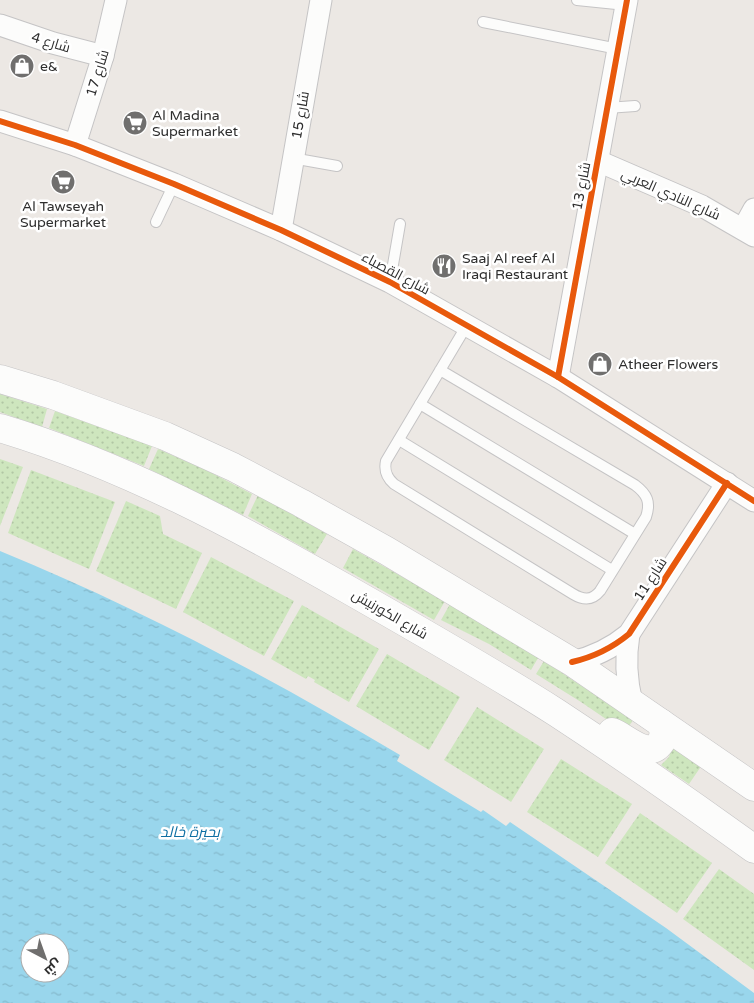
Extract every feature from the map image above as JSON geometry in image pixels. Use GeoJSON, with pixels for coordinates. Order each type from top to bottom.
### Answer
{"type":"FeatureCollection","features":[{"type":"Feature","properties":{"kind":"main road"},"geometry":{"type":"LineString","coordinates":[[0,379],[130,422],[200,451],[301,503],[387,551],[572,662],[754,787]]}},
{"type":"Feature","properties":{"kind":"main road","name":"شارع الكورنيش"},"geometry":{"type":"LineString","coordinates":[[0,428],[67,451],[124,474],[244,531],[464,657],[590,735],[754,849]]}},
{"type":"Feature","properties":{"kind":"main road"},"geometry":{"type":"LineString","coordinates":[[590,735],[600,731],[610,731],[640,748],[650,749],[660,744],[664,728],[661,723]]}},
{"type":"Feature","properties":{"kind":"street","name":"شارع 17"},"geometry":{"type":"LineString","coordinates":[[75,145],[103,56],[116,0]]}},
{"type":"Feature","properties":{"kind":"street","name":"شارع 15"},"geometry":{"type":"LineString","coordinates":[[281,230],[321,0]]}},
{"type":"Feature","properties":{"kind":"street","name":"شارع 13"},"geometry":{"type":"LineString","coordinates":[[558,377],[627,3]]}},
{"type":"Feature","properties":{"kind":"street","name":"شارع 4"},"geometry":{"type":"LineString","coordinates":[[1,22],[53,43],[103,56]]}},
{"type":"Feature","properties":{"kind":"street","name":"شارع القصباء"},"geometry":{"type":"LineString","coordinates":[[0,121],[75,145],[174,184],[281,230],[390,282],[558,377],[754,501]]}},
{"type":"Feature","properties":{"kind":"street","name":"شارع النادي العربي"},"geometry":{"type":"LineString","coordinates":[[598,162],[696,203],[749,232],[754,209]]}},
{"type":"Feature","properties":{"kind":"street","name":"شارع 11"},"geometry":{"type":"LineString","coordinates":[[572,662],[596,655],[629,634],[727,483]]}},
{"type":"Feature","properties":{"kind":"street","name":"شارع 11"},"geometry":{"type":"LineString","coordinates":[[629,634],[626,662],[628,690],[632,703]]}},
{"type":"Feature","properties":{"kind":"lane"},"geometry":{"type":"LineString","coordinates":[[577,0],[627,3]]}},
{"type":"Feature","properties":{"kind":"lane"},"geometry":{"type":"LineString","coordinates":[[483,22],[618,49]]}},
{"type":"Feature","properties":{"kind":"lane"},"geometry":{"type":"LineString","coordinates":[[607,108],[635,106]]}},
{"type":"Feature","properties":{"kind":"lane"},"geometry":{"type":"LineString","coordinates":[[292,158],[337,166]]}},
{"type":"Feature","properties":{"kind":"lane"},"geometry":{"type":"LineString","coordinates":[[156,222],[174,184]]}},
{"type":"Feature","properties":{"kind":"lane"},"geometry":{"type":"LineString","coordinates":[[390,282],[400,224]]}},
{"type":"Feature","properties":{"kind":"lane"},"geometry":{"type":"LineString","coordinates":[[440,370],[640,489],[648,499],[649,505],[646,517],[600,591],[593,598],[583,599],[573,594],[394,484],[388,478],[385,465],[398,440],[440,370],[468,325]]}},
{"type":"Feature","properties":{"kind":"lane"},"geometry":{"type":"LineString","coordinates":[[420,404],[635,534]]}},
{"type":"Feature","properties":{"kind":"lane"},"geometry":{"type":"LineString","coordinates":[[398,440],[612,570]]}},
{"type":"Feature","properties":{"kind":"green space"},"geometry":{"type":"Polygon","coordinates":[[[0,394],[47,409],[42,427],[0,412],[0,394]]]}},
{"type":"Feature","properties":{"kind":"green space"},"geometry":{"type":"Polygon","coordinates":[[[55,411],[152,446],[144,466],[49,428],[55,411]]]}},
{"type":"Feature","properties":{"kind":"green space"},"geometry":{"type":"Polygon","coordinates":[[[158,449],[206,470],[252,494],[243,515],[149,469],[158,449]]]}},
{"type":"Feature","properties":{"kind":"green space"},"geometry":{"type":"Polygon","coordinates":[[[0,459],[23,467],[0,526],[0,459]]]}},
{"type":"Feature","properties":{"kind":"green space"},"geometry":{"type":"Polygon","coordinates":[[[31,470],[115,502],[89,569],[8,533],[31,470]]]}},
{"type":"Feature","properties":{"kind":"green space"},"geometry":{"type":"Polygon","coordinates":[[[258,495],[327,534],[315,554],[248,516],[258,495]]]}},
{"type":"Feature","properties":{"kind":"green space"},"geometry":{"type":"Polygon","coordinates":[[[126,501],[160,516],[163,534],[202,553],[176,609],[96,571],[126,501]]]}},
{"type":"Feature","properties":{"kind":"green space"},"geometry":{"type":"Polygon","coordinates":[[[353,549],[445,601],[434,620],[343,568],[353,549]]]}},
{"type":"Feature","properties":{"kind":"green space"},"geometry":{"type":"Polygon","coordinates":[[[211,557],[294,601],[264,656],[183,612],[211,557]]]}},
{"type":"Feature","properties":{"kind":"green space"},"geometry":{"type":"Polygon","coordinates":[[[450,604],[538,658],[531,670],[489,644],[441,620],[450,604]]]}},
{"type":"Feature","properties":{"kind":"green space"},"geometry":{"type":"Polygon","coordinates":[[[302,605],[379,649],[349,702],[314,682],[315,680],[308,676],[306,679],[271,659],[302,605]]]}},
{"type":"Feature","properties":{"kind":"green space"},"geometry":{"type":"Polygon","coordinates":[[[387,654],[460,697],[429,750],[356,706],[387,654]]]}},
{"type":"Feature","properties":{"kind":"green space"},"geometry":{"type":"Polygon","coordinates":[[[544,661],[633,720],[625,732],[536,674],[544,661]]]}},
{"type":"Feature","properties":{"kind":"green space"},"geometry":{"type":"Polygon","coordinates":[[[477,707],[544,749],[511,802],[444,760],[477,707]]]}},
{"type":"Feature","properties":{"kind":"green space"},"geometry":{"type":"Polygon","coordinates":[[[672,746],[702,765],[689,784],[661,765],[669,757],[672,746]]]}},
{"type":"Feature","properties":{"kind":"green space"},"geometry":{"type":"Polygon","coordinates":[[[561,759],[632,804],[598,857],[527,812],[561,759]]]}},
{"type":"Feature","properties":{"kind":"green space"},"geometry":{"type":"Polygon","coordinates":[[[640,813],[712,863],[677,913],[605,863],[640,813]]]}},
{"type":"Feature","properties":{"kind":"green space"},"geometry":{"type":"Polygon","coordinates":[[[719,869],[754,894],[754,970],[683,919],[719,869]]]}},
{"type":"Feature","properties":{"kind":"water","name":"بحيرة خالد"},"geometry":{"type":"Polygon","coordinates":[[[0,551],[154,620],[303,699],[400,755],[397,761],[481,812],[483,810],[506,826],[510,822],[666,928],[754,993],[754,1003],[0,1003],[0,551]]]}},
{"type":"Feature","properties":{"kind":"cycle path"},"geometry":{"type":"LineString","coordinates":[[558,377],[627,0]]}},
{"type":"Feature","properties":{"kind":"cycle path"},"geometry":{"type":"LineString","coordinates":[[0,121],[75,145],[174,184],[281,230],[390,282],[558,377],[754,501]]}},
{"type":"Feature","properties":{"kind":"cycle path"},"geometry":{"type":"LineString","coordinates":[[572,662],[602,651],[616,644],[629,634],[727,483]]}},
{"type":"Feature","properties":{"kind":"place","name":"e&"},"geometry":{"type":"Point","coordinates":[22,66]}},
{"type":"Feature","properties":{"kind":"place","name":"Al Madina Supermarket"},"geometry":{"type":"Point","coordinates":[135,123]}},
{"type":"Feature","properties":{"kind":"place","name":"Al Tawseyah Supermarket"},"geometry":{"type":"Point","coordinates":[63,182]}},
{"type":"Feature","properties":{"kind":"place","name":"Saaj Al reef Al Iraqi Restaurant"},"geometry":{"type":"Point","coordinates":[444,266]}},
{"type":"Feature","properties":{"kind":"place","name":"Atheer Flowers"},"geometry":{"type":"Point","coordinates":[600,364]}}]}
